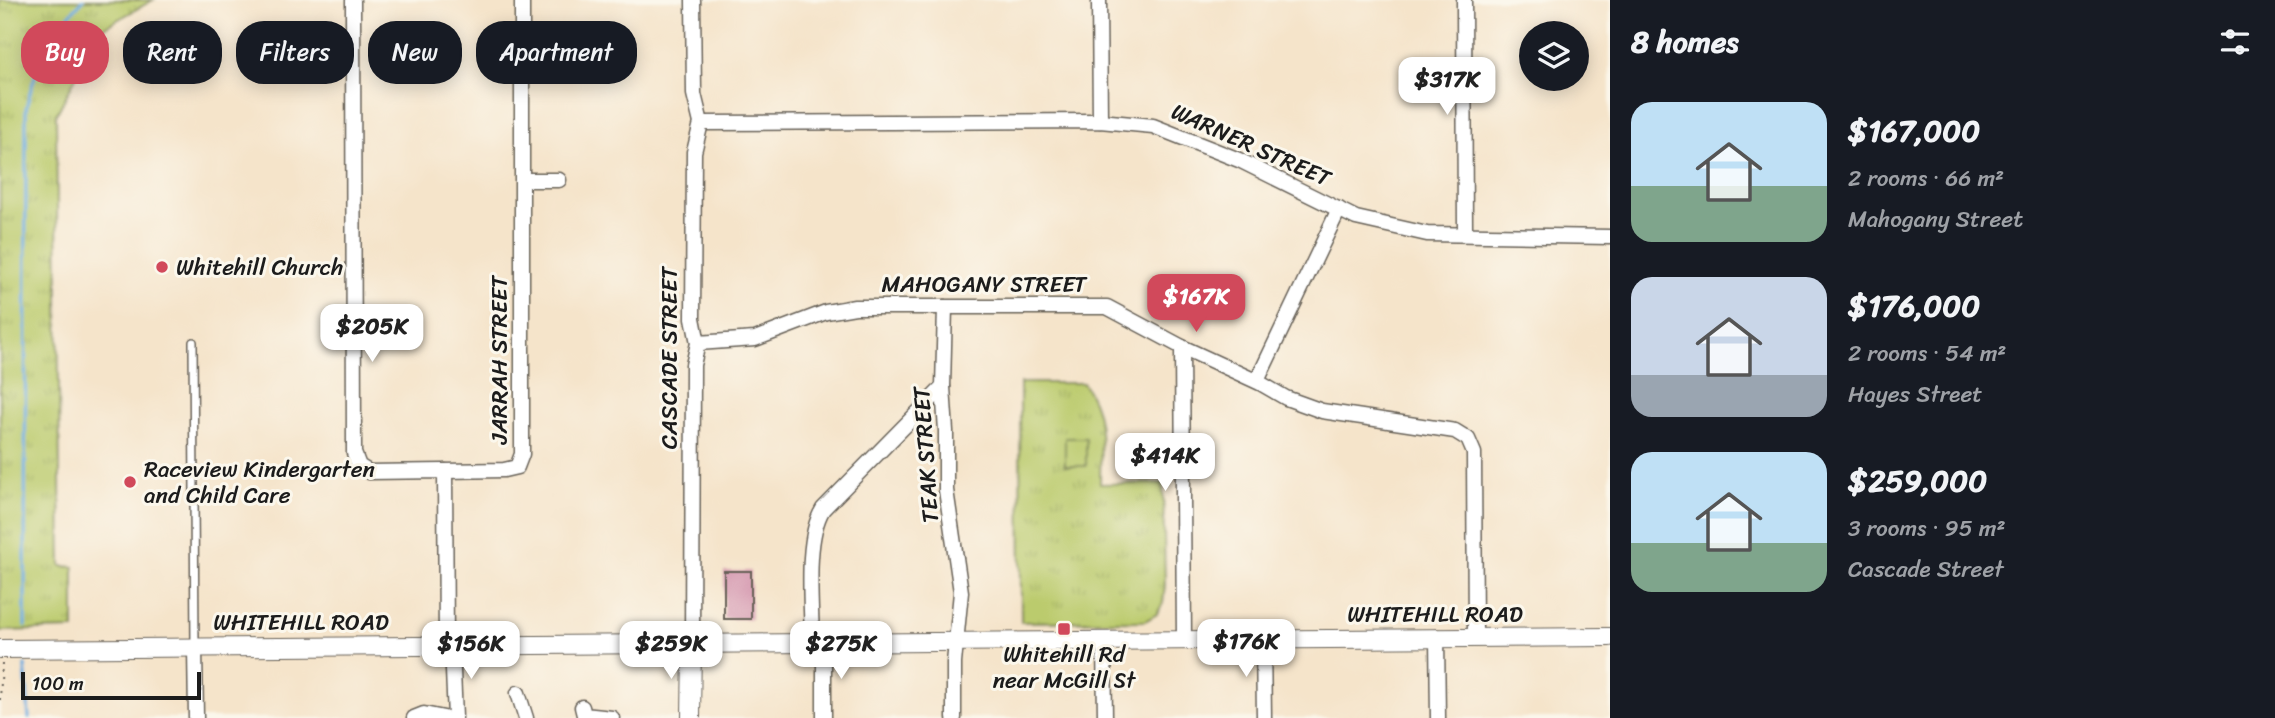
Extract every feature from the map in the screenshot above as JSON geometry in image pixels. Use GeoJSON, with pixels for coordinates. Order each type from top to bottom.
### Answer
{"type":"FeatureCollection","features":[{"type":"Feature","properties":{"kind":"street"},"geometry":{"type":"LineString","coordinates":[[353,0],[354,453],[359,466],[369,471],[445,471],[449,646],[456,718]]}},
{"type":"Feature","properties":{"kind":"street","name":"JARRAH STREET"},"geometry":{"type":"LineString","coordinates":[[445,471],[504,470],[517,467],[522,454],[522,0]]}},
{"type":"Feature","properties":{"kind":"street","name":"CASCADE STREET"},"geometry":{"type":"LineString","coordinates":[[691,718],[694,365],[698,343],[693,318],[694,152],[701,123],[694,94],[693,0]]}},
{"type":"Feature","properties":{"kind":"street"},"geometry":{"type":"LineString","coordinates":[[1098,0],[1100,121]]}},
{"type":"Feature","properties":{"kind":"street"},"geometry":{"type":"LineString","coordinates":[[1464,0],[1465,234]]}},
{"type":"Feature","properties":{"kind":"street","name":"WARNER STREET"},"geometry":{"type":"LineString","coordinates":[[701,123],[1100,121],[1153,126],[1239,160],[1356,218],[1427,234],[1610,237]]}},
{"type":"Feature","properties":{"kind":"street"},"geometry":{"type":"LineString","coordinates":[[523,180],[559,180]]}},
{"type":"Feature","properties":{"kind":"street"},"geometry":{"type":"LineString","coordinates":[[1257,381],[1339,209]]}},
{"type":"Feature","properties":{"kind":"street","name":"MAHOGANY STREET"},"geometry":{"type":"LineString","coordinates":[[698,343],[755,339],[826,312],[855,307],[1107,307],[1286,398],[1322,411],[1455,431],[1468,439],[1474,453],[1475,637]]}},
{"type":"Feature","properties":{"kind":"street","name":"TEAK STREET"},"geometry":{"type":"LineString","coordinates":[[945,307],[943,387],[946,490],[961,592],[954,663],[954,718]]}},
{"type":"Feature","properties":{"kind":"street"},"geometry":{"type":"LineString","coordinates":[[1182,347],[1184,640]]}},
{"type":"Feature","properties":{"kind":"street"},"geometry":{"type":"LineString","coordinates":[[824,718],[812,538],[816,520],[823,509],[943,387]]}},
{"type":"Feature","properties":{"kind":"street"},"geometry":{"type":"LineString","coordinates":[[1437,637],[1438,718]]}},
{"type":"Feature","properties":{"kind":"street","name":"WHITEHILL ROAD"},"geometry":{"type":"LineString","coordinates":[[1,655],[195,647],[1610,637]]}},
{"type":"Feature","properties":{"kind":"street"},"geometry":{"type":"LineString","coordinates":[[1264,640],[1264,718]]}},
{"type":"Feature","properties":{"kind":"street"},"geometry":{"type":"LineString","coordinates":[[1104,641],[1105,718]]}},
{"type":"Feature","properties":{"kind":"street"},"geometry":{"type":"LineString","coordinates":[[195,647],[196,718]]}},
{"type":"Feature","properties":{"kind":"street"},"geometry":{"type":"LineString","coordinates":[[518,693],[527,718]]}},
{"type":"Feature","properties":{"kind":"street"},"geometry":{"type":"LineString","coordinates":[[582,707],[584,715],[612,718]]}},
{"type":"Feature","properties":{"kind":"street"},"geometry":{"type":"LineString","coordinates":[[414,718],[424,714],[444,718]]}},
{"type":"Feature","properties":{"kind":"lane"},"geometry":{"type":"LineString","coordinates":[[193,342],[195,647]]}},
{"type":"Feature","properties":{"kind":"path"},"geometry":{"type":"LineString","coordinates":[[0,700],[1,655]]}},
{"type":"Feature","properties":{"kind":"green space"},"geometry":{"type":"Polygon","coordinates":[[[0,0],[153,0],[109,25],[109,21],[21,21],[21,84],[72,84],[56,115],[61,566],[74,567],[74,629],[0,631],[0,0]]]}},
{"type":"Feature","properties":{"kind":"green space"},"geometry":{"type":"Polygon","coordinates":[[[1020,383],[1083,383],[1098,419],[1101,444],[1100,484],[1163,483],[1163,603],[1157,614],[1145,621],[1021,622],[1020,383]]]}},
{"type":"Feature","properties":{"kind":"green space"},"geometry":{"type":"Polygon","coordinates":[[[1065,438],[1086,438],[1086,466],[1065,466],[1065,438]]]}},
{"type":"Feature","properties":{"kind":"building"},"geometry":{"type":"Polygon","coordinates":[[[724,571],[751,571],[751,619],[724,619],[724,571]]]}},
{"type":"Feature","properties":{"kind":"waterway"},"geometry":{"type":"LineString","coordinates":[[25,626],[26,109],[34,78],[46,50],[83,0]]}},
{"type":"Feature","properties":{"kind":"waterway"},"geometry":{"type":"LineString","coordinates":[[25,666],[29,718]]}},
{"type":"Feature","properties":{"kind":"place","name":"Whitehill Church"},"geometry":{"type":"Point","coordinates":[162,267]}},
{"type":"Feature","properties":{"kind":"place","name":"Raceview Kindergarten and Child Care"},"geometry":{"type":"Point","coordinates":[130,482]}},
{"type":"Feature","properties":{"kind":"place","name":"Whitehill Rd near McGill St"},"geometry":{"type":"Point","coordinates":[1064,629]}}]}
